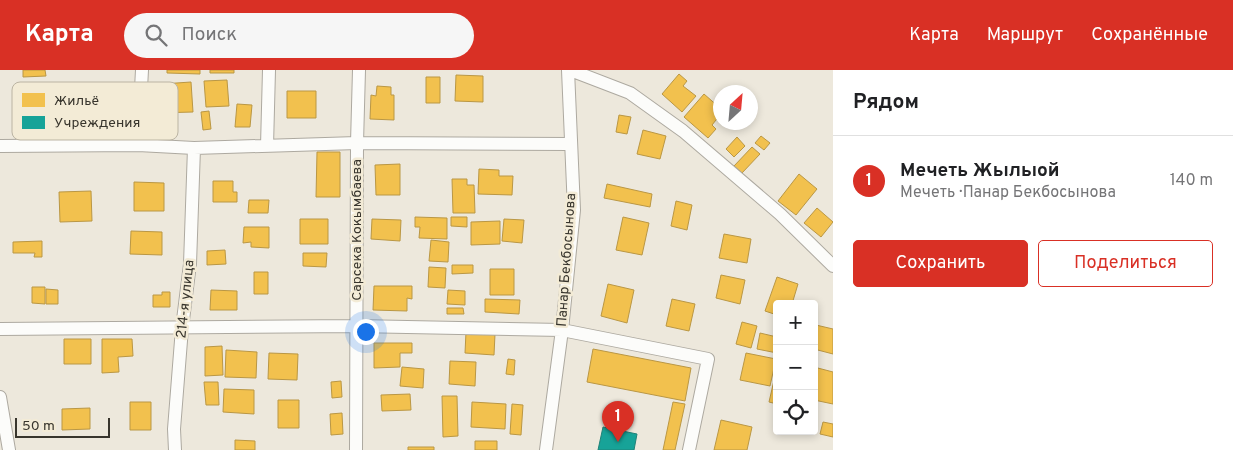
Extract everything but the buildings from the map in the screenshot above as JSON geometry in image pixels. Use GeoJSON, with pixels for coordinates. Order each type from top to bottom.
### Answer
{"type":"FeatureCollection","features":[{"type":"Feature","properties":{"kind":"street"},"geometry":{"type":"LineString","coordinates":[[267,146],[269,70]]}},
{"type":"Feature","properties":{"kind":"street","name":"Сарсека Кокымбаева"},"geometry":{"type":"LineString","coordinates":[[356,450],[359,70]]}},
{"type":"Feature","properties":{"kind":"street"},"geometry":{"type":"LineString","coordinates":[[569,70],[630,94],[683,131],[780,214],[833,266]]}},
{"type":"Feature","properties":{"kind":"street","name":"Панар Бекбосынова"},"geometry":{"type":"LineString","coordinates":[[546,450],[562,330],[574,210],[569,70]]}},
{"type":"Feature","properties":{"kind":"street"},"geometry":{"type":"LineString","coordinates":[[138,140],[138,145]]}},
{"type":"Feature","properties":{"kind":"street"},"geometry":{"type":"LineString","coordinates":[[0,146],[138,145],[194,148],[357,143],[571,144]]}},
{"type":"Feature","properties":{"kind":"street","name":"214-я улица"},"geometry":{"type":"LineString","coordinates":[[175,450],[174,429],[182,328],[190,264],[194,148]]}},
{"type":"Feature","properties":{"kind":"street"},"geometry":{"type":"LineString","coordinates":[[0,329],[356,326],[562,330],[708,358],[689,450]]}},
{"type":"Feature","properties":{"kind":"street"},"geometry":{"type":"LineString","coordinates":[[0,396],[9,450]]}},
{"type":"Feature","properties":{"kind":"place","name":"Мечеть Жылыой"},"geometry":{"type":"Point","coordinates":[618,442]}}]}
